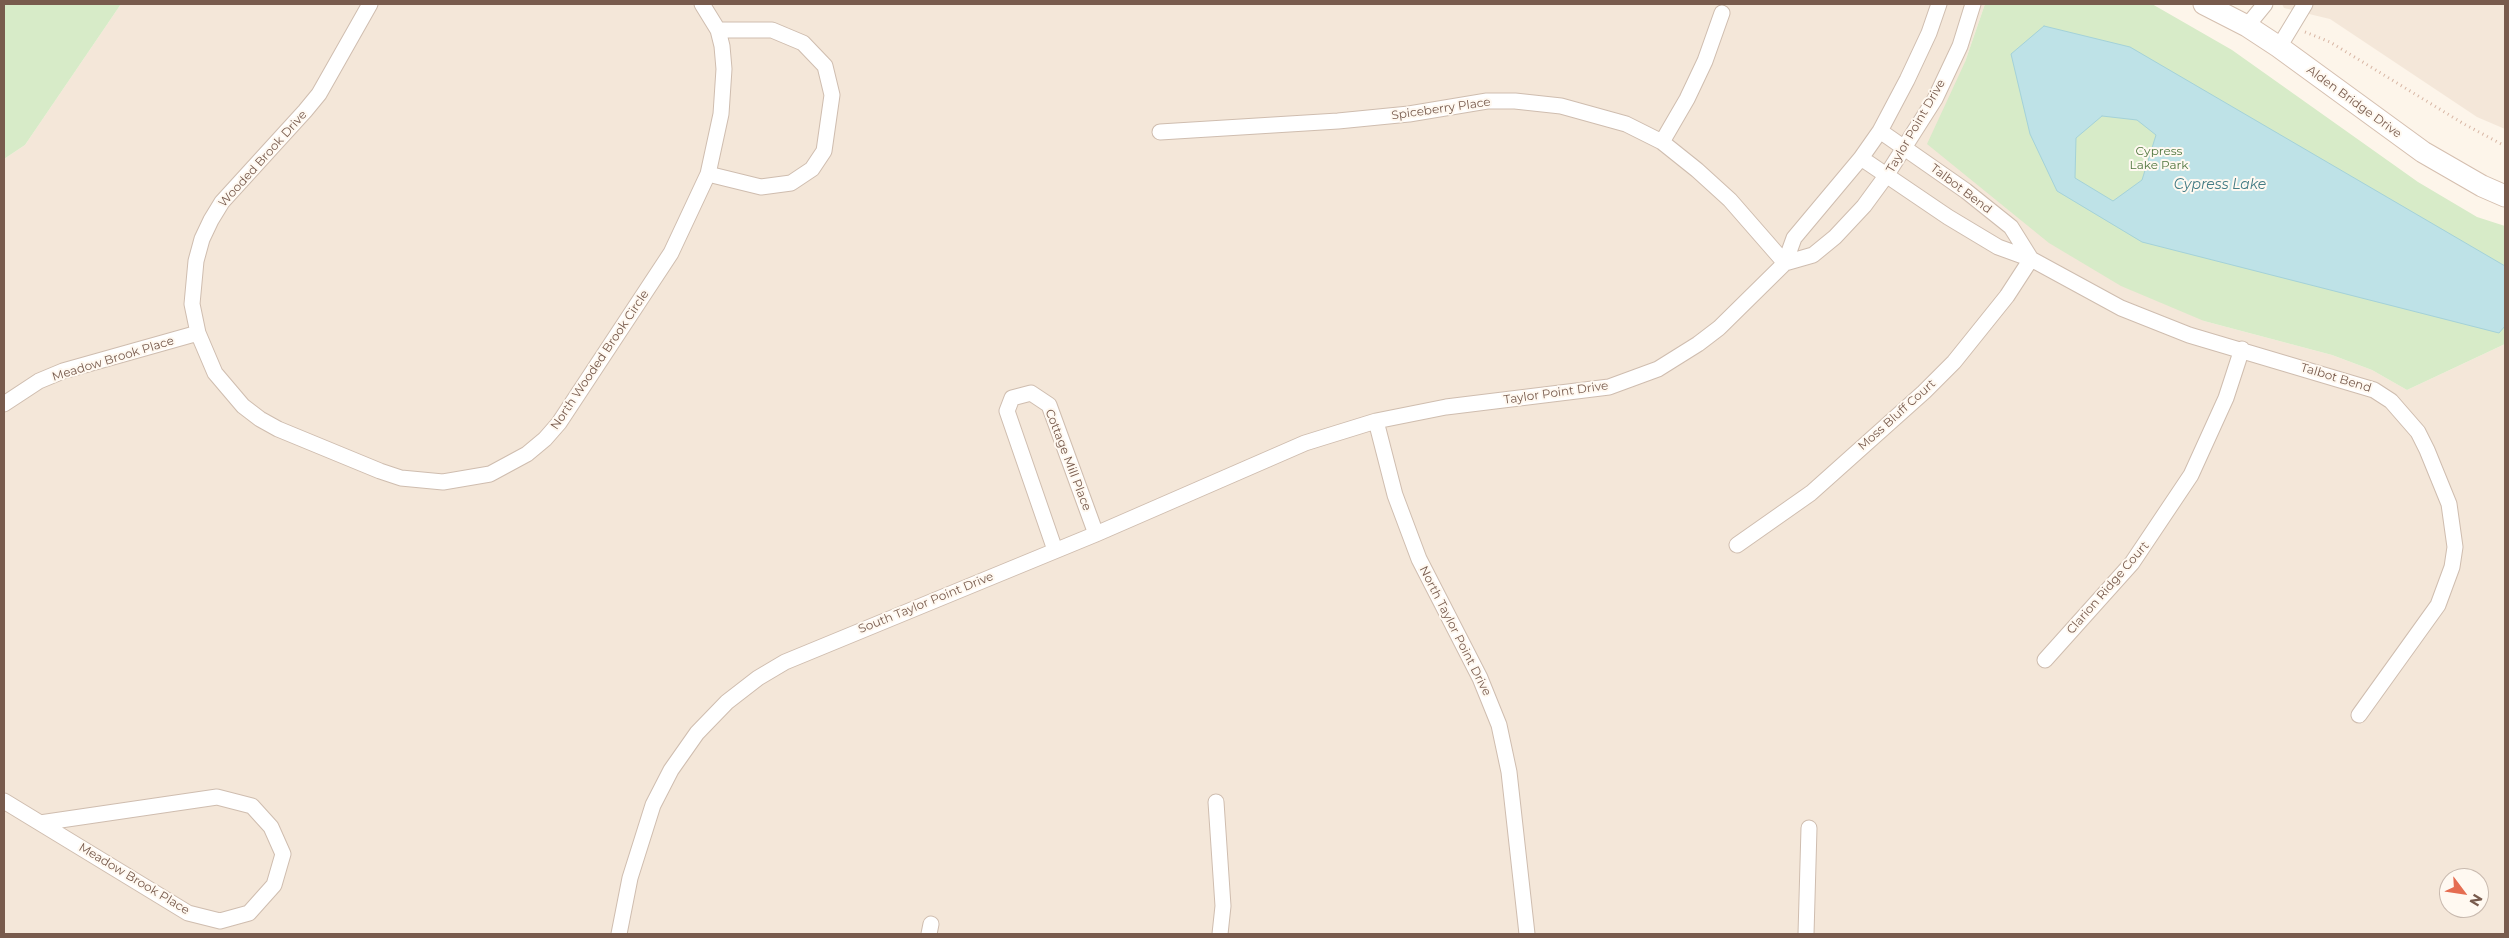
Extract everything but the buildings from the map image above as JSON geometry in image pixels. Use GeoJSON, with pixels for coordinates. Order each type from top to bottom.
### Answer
{"type":"FeatureCollection","features":[{"type":"Feature","properties":{"kind":"street","name":"Wooded Brook Drive"},"geometry":{"type":"LineString","coordinates":[[342,49],[359,4]]}},
{"type":"Feature","properties":{"kind":"street","name":"Wooded Brook Drive"},"geometry":{"type":"LineString","coordinates":[[198,333],[192,304],[193,283],[202,239],[211,220],[222,202],[305,112],[318,94],[342,49],[370,4]]}},
{"type":"Feature","properties":{"kind":"street","name":"North Wooded Brook Circle"},"geometry":{"type":"LineString","coordinates":[[198,333],[215,373],[228,391],[260,419],[278,429],[401,478],[443,482],[490,474],[527,454],[559,423],[671,253],[708,174],[716,144],[724,90],[724,69],[718,30],[702,4]]}},
{"type":"Feature","properties":{"kind":"street","name":"Taylor Point Drive"},"geometry":{"type":"LineString","coordinates":[[1376,421],[1446,407],[1609,387],[1658,369],[1698,344],[1719,328],[1785,263],[1794,238],[1861,158],[1880,131],[1907,80],[1929,33],[1939,4]]}},
{"type":"Feature","properties":{"kind":"street","name":"Taylor Point Drive"},"geometry":{"type":"LineString","coordinates":[[1785,263],[1812,255],[1835,237],[1864,206],[1886,176],[1906,148],[1935,99],[1960,46],[1974,4]]}},
{"type":"Feature","properties":{"kind":"street","name":"Alden Bridge Drive"},"geometry":{"type":"LineString","coordinates":[[2204,4],[2247,26],[2279,47],[2423,152],[2482,186],[2505,196]]}},
{"type":"Feature","properties":{"kind":"street"},"geometry":{"type":"LineString","coordinates":[[2247,26],[2264,4]]}},
{"type":"Feature","properties":{"kind":"street"},"geometry":{"type":"LineString","coordinates":[[2279,47],[2305,4]]}},
{"type":"Feature","properties":{"kind":"street"},"geometry":{"type":"LineString","coordinates":[[1662,142],[1687,99],[1705,61],[1722,12]]}},
{"type":"Feature","properties":{"kind":"street"},"geometry":{"type":"LineString","coordinates":[[708,174],[761,187],[791,183],[812,170],[824,151],[832,95],[825,66],[803,43],[772,30],[718,30]]}},
{"type":"Feature","properties":{"kind":"street","name":"Spiceberry Place"},"geometry":{"type":"LineString","coordinates":[[1160,132],[1338,121],[1409,114],[1487,101],[1515,101],[1561,106],[1626,124],[1662,142],[1730,200],[1785,263]]}},
{"type":"Feature","properties":{"kind":"street","name":"Talbot Bend"},"geometry":{"type":"LineString","coordinates":[[1880,131],[1966,190],[2011,227],[2031,259]]}},
{"type":"Feature","properties":{"kind":"street","name":"Talbot Bend"},"geometry":{"type":"LineString","coordinates":[[1861,158],[1886,176],[1998,246],[2031,259],[2121,308],[2190,335],[2374,390],[2391,401],[2418,432],[2449,504],[2455,547],[2452,567],[2438,605],[2359,715]]}},
{"type":"Feature","properties":{"kind":"street","name":"Moss Bluff Court"},"geometry":{"type":"LineString","coordinates":[[1737,545],[1811,493],[1924,392],[1954,362],[1972,340],[2007,296],[2031,259]]}},
{"type":"Feature","properties":{"kind":"street","name":"Meadow Brook Place"},"geometry":{"type":"LineString","coordinates":[[4,404],[40,381],[63,372],[198,333]]}},
{"type":"Feature","properties":{"kind":"street","name":"Clarion Ridge Court"},"geometry":{"type":"LineString","coordinates":[[2045,660],[2132,563],[2192,475],[2226,398],[2242,349]]}},
{"type":"Feature","properties":{"kind":"street","name":"Cottage Mill Place"},"geometry":{"type":"LineString","coordinates":[[1055,550],[1007,411],[1012,398],[1031,393],[1050,405],[1096,534]]}},
{"type":"Feature","properties":{"kind":"street","name":"South Taylor Point Drive"},"geometry":{"type":"LineString","coordinates":[[619,934],[627,887],[653,805],[671,770],[697,733],[727,702],[758,678],[786,662],[1096,534],[1306,443],[1376,421]]}},
{"type":"Feature","properties":{"kind":"street","name":"North Taylor Point Drive"},"geometry":{"type":"LineString","coordinates":[[1376,421],[1395,495],[1419,559],[1480,678],[1499,726],[1509,772],[1527,934]]}},
{"type":"Feature","properties":{"kind":"street","name":"Meadow Brook Place"},"geometry":{"type":"LineString","coordinates":[[4,801],[188,913],[220,921],[249,913],[274,885],[283,854],[271,827],[252,806],[216,797],[40,822]]}},
{"type":"Feature","properties":{"kind":"street"},"geometry":{"type":"LineString","coordinates":[[1216,802],[1223,906],[1220,934]]}},
{"type":"Feature","properties":{"kind":"street"},"geometry":{"type":"LineString","coordinates":[[1806,934],[1809,828]]}},
{"type":"Feature","properties":{"kind":"path"},"geometry":{"type":"LineString","coordinates":[[2291,27],[2330,42],[2464,124],[2505,146]]}},
{"type":"Feature","properties":{"kind":"shaded area"},"geometry":{"type":"Polygon","coordinates":[[[121,4],[1985,4],[1965,62],[2204,321],[2332,355],[2372,370],[2407,390],[2505,344],[2505,934],[4,934],[4,159],[25,145],[121,4]]]}},
{"type":"Feature","properties":{"kind":"shaded area"},"geometry":{"type":"Polygon","coordinates":[[[2282,4],[2505,4],[2505,129],[2477,117],[2330,19],[2284,8],[2282,4]]]}},
{"type":"Feature","properties":{"kind":"green space"},"geometry":{"type":"Polygon","coordinates":[[[4,4],[121,4],[25,145],[4,159],[4,4]]]}},
{"type":"Feature","properties":{"kind":"green space","name":"Cypress Lake Park"},"geometry":{"type":"Polygon","coordinates":[[[1985,4],[2152,4],[2232,50],[2418,182],[2477,217],[2505,226],[2505,344],[2407,390],[2372,370],[2332,355],[2204,321],[2121,286],[2049,243],[1927,144],[1965,62],[1985,4]]]}},
{"type":"Feature","properties":{"kind":"water","name":"Cypress Lake"},"geometry":{"type":"Polygon","coordinates":[[[2044,26],[2130,47],[2505,266],[2505,326],[2499,333],[2142,242],[2057,191],[2030,134],[2011,54],[2044,26]],[[2102,116],[2076,138],[2075,178],[2113,201],[2142,180],[2156,135],[2137,120],[2102,116]]]}}]}
